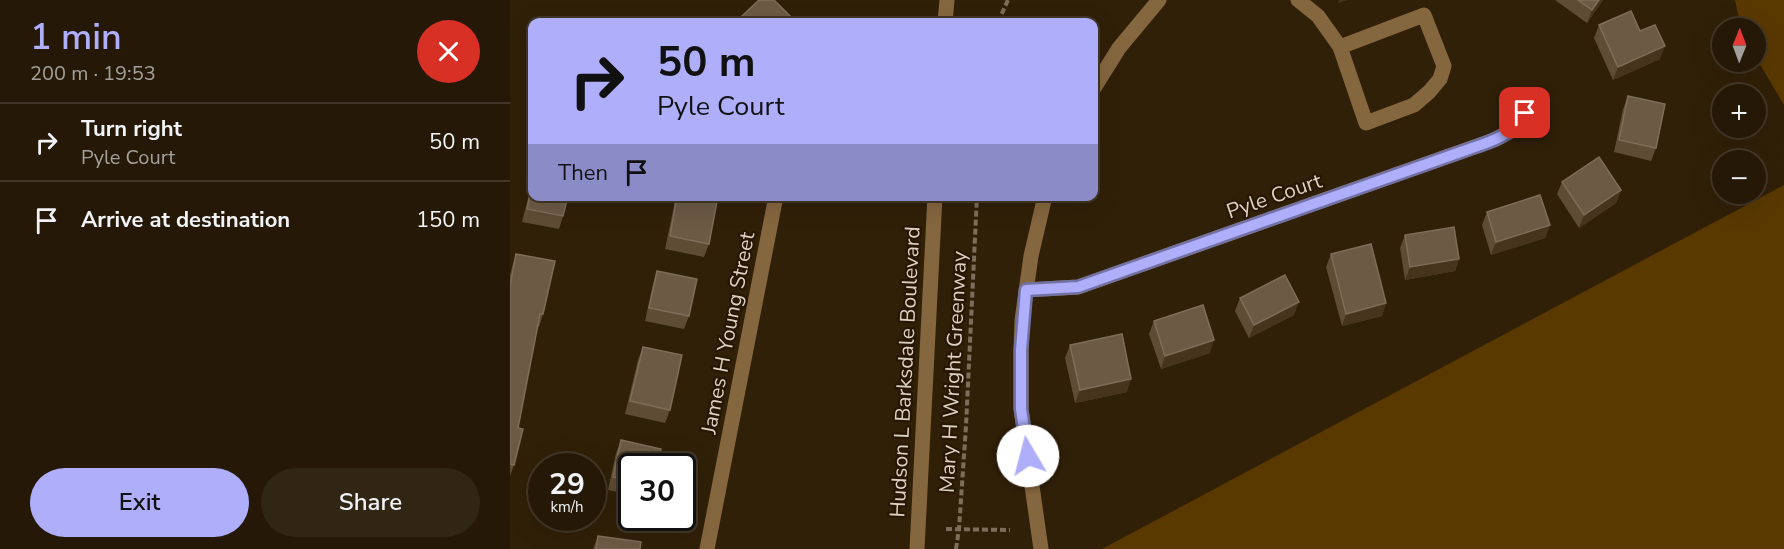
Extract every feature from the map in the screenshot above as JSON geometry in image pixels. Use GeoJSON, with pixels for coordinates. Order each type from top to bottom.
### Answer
{"type":"FeatureCollection","features":[{"type":"Feature","properties":{"kind":"street"},"geometry":{"type":"LineString","coordinates":[[945,18],[947,0]]}},
{"type":"Feature","properties":{"kind":"street"},"geometry":{"type":"LineString","coordinates":[[1098,82],[1119,48],[1159,0]]}},
{"type":"Feature","properties":{"kind":"street"},"geometry":{"type":"LineString","coordinates":[[1298,0],[1318,16],[1340,47],[1366,123],[1414,105],[1440,79],[1443,66],[1424,15],[1340,47]]}},
{"type":"Feature","properties":{"kind":"street","name":"Pyle Court"},"geometry":{"type":"LineString","coordinates":[[1026,290],[1078,287],[1494,140],[1513,130],[1525,113]]}},
{"type":"Feature","properties":{"kind":"street","name":"James H Young Street"},"geometry":{"type":"LineString","coordinates":[[707,549],[775,201]]}},
{"type":"Feature","properties":{"kind":"street","name":"Hudson L Barksdale Boulevard"},"geometry":{"type":"LineString","coordinates":[[917,549],[935,201]]}},
{"type":"Feature","properties":{"kind":"street"},"geometry":{"type":"LineString","coordinates":[[1041,549],[1021,409],[1021,350],[1026,290],[1045,201]]}},
{"type":"Feature","properties":{"kind":"path"},"geometry":{"type":"LineString","coordinates":[[1000,18],[1008,0]]}},
{"type":"Feature","properties":{"kind":"path","name":"Mary H Wright Greenway"},"geometry":{"type":"LineString","coordinates":[[956,549],[959,529],[977,201]]}},
{"type":"Feature","properties":{"kind":"path"},"geometry":{"type":"LineString","coordinates":[[946,529],[1010,530]]}},
{"type":"Feature","properties":{"kind":"shaded area"},"geometry":{"type":"Polygon","coordinates":[[[1735,0],[1784,0],[1784,105],[1764,72],[1766,18],[1739,18],[1735,0]]]}},
{"type":"Feature","properties":{"kind":"shaded area"},"geometry":{"type":"Polygon","coordinates":[[[1784,185],[1784,549],[1102,549],[1748,204],[1766,204],[1766,195],[1784,185]]]}},
{"type":"Feature","properties":{"kind":"building"},"geometry":{"type":"Polygon","coordinates":[[[759,0],[774,0],[792,18],[740,18],[759,0]]]}},
{"type":"Feature","properties":{"kind":"building"},"geometry":{"type":"Polygon","coordinates":[[[1578,0],[1599,0],[1592,10],[1578,0]]]}},
{"type":"Feature","properties":{"kind":"building"},"geometry":{"type":"Polygon","coordinates":[[[1631,11],[1640,31],[1655,25],[1665,46],[1618,67],[1599,25],[1631,11]]]}},
{"type":"Feature","properties":{"kind":"building"},"geometry":{"type":"Polygon","coordinates":[[[1628,96],[1665,104],[1656,148],[1619,140],[1628,96]]]}},
{"type":"Feature","properties":{"kind":"building"},"geometry":{"type":"Polygon","coordinates":[[[1599,157],[1621,190],[1584,215],[1562,182],[1599,157]]]}},
{"type":"Feature","properties":{"kind":"building"},"geometry":{"type":"Polygon","coordinates":[[[1540,195],[1550,225],[1496,242],[1487,212],[1540,195]]]}},
{"type":"Feature","properties":{"kind":"building"},"geometry":{"type":"Polygon","coordinates":[[[529,201],[567,201],[563,216],[527,209],[529,201]]]}},
{"type":"Feature","properties":{"kind":"building"},"geometry":{"type":"Polygon","coordinates":[[[676,201],[717,201],[709,244],[670,236],[676,201]]]}},
{"type":"Feature","properties":{"kind":"building"},"geometry":{"type":"Polygon","coordinates":[[[1454,227],[1459,259],[1410,267],[1405,235],[1454,227]]]}},
{"type":"Feature","properties":{"kind":"building"},"geometry":{"type":"Polygon","coordinates":[[[1371,244],[1386,303],[1346,314],[1331,254],[1371,244]]]}},
{"type":"Feature","properties":{"kind":"building"},"geometry":{"type":"Polygon","coordinates":[[[516,254],[555,261],[543,314],[540,314],[518,428],[523,429],[514,465],[510,464],[510,286],[516,254]]]}},
{"type":"Feature","properties":{"kind":"building"},"geometry":{"type":"Polygon","coordinates":[[[657,271],[697,279],[689,316],[649,308],[657,271]]]}},
{"type":"Feature","properties":{"kind":"building"},"geometry":{"type":"Polygon","coordinates":[[[1285,275],[1299,302],[1254,325],[1240,298],[1285,275]]]}},
{"type":"Feature","properties":{"kind":"building"},"geometry":{"type":"Polygon","coordinates":[[[1203,305],[1214,340],[1165,356],[1154,321],[1203,305]]]}},
{"type":"Feature","properties":{"kind":"building"},"geometry":{"type":"Polygon","coordinates":[[[1122,334],[1131,379],[1080,390],[1070,345],[1122,334]]]}},
{"type":"Feature","properties":{"kind":"building"},"geometry":{"type":"Polygon","coordinates":[[[643,347],[682,355],[670,410],[630,401],[643,347]]]}},
{"type":"Feature","properties":{"kind":"building"},"geometry":{"type":"Polygon","coordinates":[[[621,440],[661,449],[660,453],[618,453],[621,440]]]}},
{"type":"Feature","properties":{"kind":"building"},"geometry":{"type":"Polygon","coordinates":[[[618,454],[618,478],[613,477],[618,454]]]}},
{"type":"Feature","properties":{"kind":"building"},"geometry":{"type":"Polygon","coordinates":[[[598,536],[641,542],[640,549],[596,549],[598,536]]]}},
{"type":"Feature","properties":{"kind":"route"},"geometry":{"type":"LineString","coordinates":[[1028,456],[1021,409],[1022,320],[1026,290],[1078,287],[1472,148],[1504,136],[1513,130],[1525,113]]}}]}
